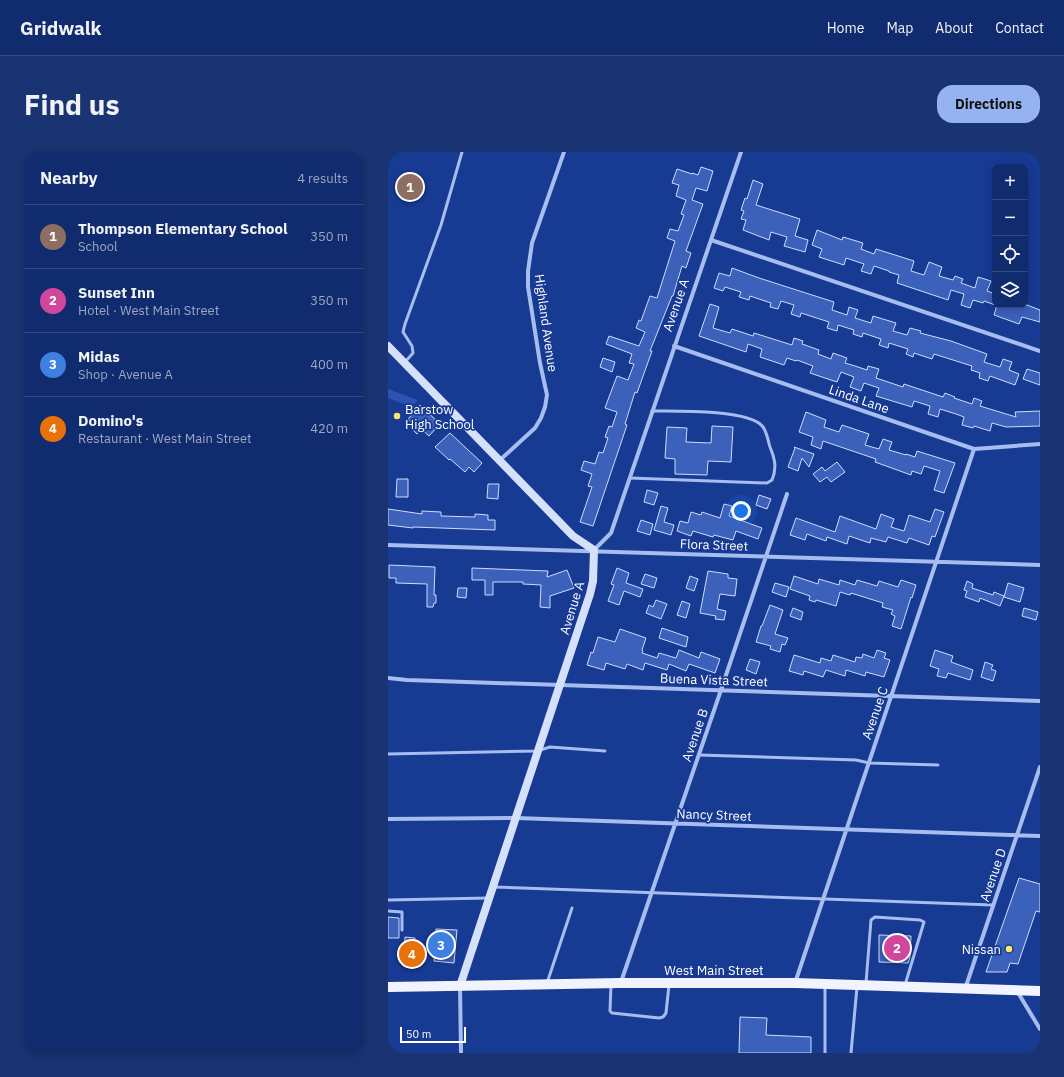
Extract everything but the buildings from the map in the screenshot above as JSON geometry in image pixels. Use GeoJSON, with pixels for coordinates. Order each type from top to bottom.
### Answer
{"type":"FeatureCollection","features":[{"type":"Feature","properties":{"kind":"main road","name":"West Main Street"},"geometry":{"type":"LineString","coordinates":[[388,987],[669,983],[825,984],[1040,991]]}},
{"type":"Feature","properties":{"kind":"street","name":"Highland Avenue"},"geometry":{"type":"LineString","coordinates":[[499,461],[535,428],[545,407],[547,395],[528,287],[528,271],[532,243],[564,152]]}},
{"type":"Feature","properties":{"kind":"street","name":"Avenue A"},"geometry":{"type":"LineString","coordinates":[[460,986],[590,594],[593,581],[594,550],[611,533],[741,152]]}},
{"type":"Feature","properties":{"kind":"street"},"geometry":{"type":"LineString","coordinates":[[711,240],[1040,351]]}},
{"type":"Feature","properties":{"kind":"street"},"geometry":{"type":"LineString","coordinates":[[388,346],[573,536],[594,550]]}},
{"type":"Feature","properties":{"kind":"street","name":"Linda Lane"},"geometry":{"type":"LineString","coordinates":[[674,346],[974,449],[1040,444]]}},
{"type":"Feature","properties":{"kind":"street","name":"Avenue C"},"geometry":{"type":"LineString","coordinates":[[795,984],[974,449]]}},
{"type":"Feature","properties":{"kind":"street","name":"Avenue B"},"geometry":{"type":"LineString","coordinates":[[616,983],[675,824],[787,494]]}},
{"type":"Feature","properties":{"kind":"street","name":"Flora Street"},"geometry":{"type":"LineString","coordinates":[[388,545],[594,550],[766,557],[1040,565]]}},
{"type":"Feature","properties":{"kind":"street","name":"Buena Vista Street"},"geometry":{"type":"LineString","coordinates":[[388,678],[407,680],[1040,701]]}},
{"type":"Feature","properties":{"kind":"street","name":"Avenue D"},"geometry":{"type":"LineString","coordinates":[[965,989],[1040,767]]}},
{"type":"Feature","properties":{"kind":"street","name":"Nancy Street"},"geometry":{"type":"LineString","coordinates":[[388,819],[516,818],[1040,836]]}},
{"type":"Feature","properties":{"kind":"street"},"geometry":{"type":"LineString","coordinates":[[460,986],[461,1053]]}},
{"type":"Feature","properties":{"kind":"street"},"geometry":{"type":"LineString","coordinates":[[1017,991],[1040,1029]]}},
{"type":"Feature","properties":{"kind":"lane"},"geometry":{"type":"LineString","coordinates":[[404,363],[413,353],[412,346],[403,332],[405,324],[441,225],[462,152]]}},
{"type":"Feature","properties":{"kind":"lane"},"geometry":{"type":"LineString","coordinates":[[630,478],[767,483],[772,480],[775,473],[775,461],[763,426],[754,420],[712,412],[652,411]]}},
{"type":"Feature","properties":{"kind":"lane"},"geometry":{"type":"LineString","coordinates":[[388,754],[538,751],[550,748],[605,751]]}},
{"type":"Feature","properties":{"kind":"lane"},"geometry":{"type":"LineString","coordinates":[[699,755],[856,760],[869,763],[938,766]]}},
{"type":"Feature","properties":{"kind":"lane"},"geometry":{"type":"LineString","coordinates":[[493,887],[993,905]]}},
{"type":"Feature","properties":{"kind":"lane"},"geometry":{"type":"LineString","coordinates":[[388,900],[489,898]]}},
{"type":"Feature","properties":{"kind":"lane"},"geometry":{"type":"LineString","coordinates":[[546,984],[572,908]]}},
{"type":"Feature","properties":{"kind":"lane"},"geometry":{"type":"LineString","coordinates":[[388,911],[402,912],[402,930]]}},
{"type":"Feature","properties":{"kind":"lane"},"geometry":{"type":"LineString","coordinates":[[851,1053],[871,920],[875,917],[920,920],[924,922],[905,987]]}},
{"type":"Feature","properties":{"kind":"lane"},"geometry":{"type":"LineString","coordinates":[[616,983],[610,1011],[612,1013],[660,1018],[666,1013],[669,983]]}},
{"type":"Feature","properties":{"kind":"lane"},"geometry":{"type":"LineString","coordinates":[[825,984],[825,1053]]}},
{"type":"Feature","properties":{"kind":"shaded area"},"geometry":{"type":"Polygon","coordinates":[[[388,389],[418,400],[412,407],[388,398],[388,389]]]}},
{"type":"Feature","properties":{"kind":"place","name":"Thompson Elementary School"},"geometry":{"type":"Point","coordinates":[410,187]}},
{"type":"Feature","properties":{"kind":"place","name":"Barstow High School"},"geometry":{"type":"Point","coordinates":[397,416]}},
{"type":"Feature","properties":{"kind":"place","name":"Midas"},"geometry":{"type":"Point","coordinates":[441,945]}},
{"type":"Feature","properties":{"kind":"place","name":"Sunset Inn"},"geometry":{"type":"Point","coordinates":[897,948]}},
{"type":"Feature","properties":{"kind":"place","name":"Nissan"},"geometry":{"type":"Point","coordinates":[1009,949]}},
{"type":"Feature","properties":{"kind":"place","name":"Domino's"},"geometry":{"type":"Point","coordinates":[412,954]}}]}
